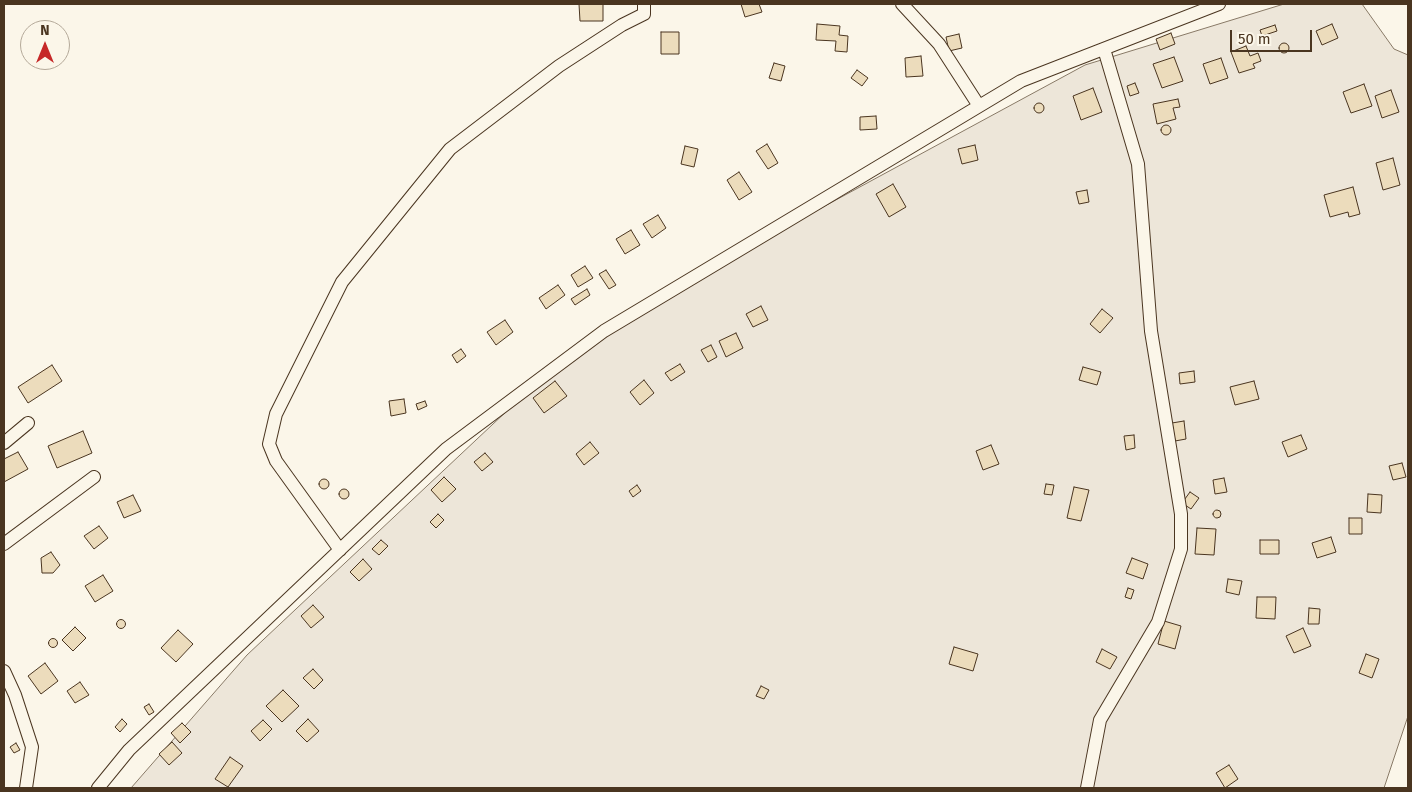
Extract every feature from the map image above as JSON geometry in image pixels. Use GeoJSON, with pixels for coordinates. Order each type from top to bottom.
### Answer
{"type":"FeatureCollection","features":[{"type":"Feature","properties":{"kind":"street"},"geometry":{"type":"LineString","coordinates":[[340,550],[276,461],[269,444],[276,414],[342,282],[450,149],[559,66],[622,25],[644,14],[644,4]]}},
{"type":"Feature","properties":{"kind":"street"},"geometry":{"type":"LineString","coordinates":[[902,4],[939,44],[979,106]]}},
{"type":"Feature","properties":{"kind":"street"},"geometry":{"type":"LineString","coordinates":[[98,788],[129,750],[446,449],[604,331],[1021,81],[1219,4]]}},
{"type":"Feature","properties":{"kind":"street"},"geometry":{"type":"LineString","coordinates":[[1087,788],[1100,720],[1158,622],[1181,549],[1181,514],[1151,331],[1138,164],[1104,49]]}},
{"type":"Feature","properties":{"kind":"street"},"geometry":{"type":"LineString","coordinates":[[4,443],[28,423]]}},
{"type":"Feature","properties":{"kind":"street"},"geometry":{"type":"LineString","coordinates":[[4,544],[94,477]]}},
{"type":"Feature","properties":{"kind":"street"},"geometry":{"type":"LineString","coordinates":[[4,671],[15,695],[32,747],[26,788]]}},
{"type":"Feature","properties":{"kind":"shaded area"},"geometry":{"type":"Polygon","coordinates":[[[1284,4],[1362,4],[1394,49],[1408,55],[1408,716],[1384,788],[131,788],[247,655],[558,363],[773,234],[1085,65],[1284,4]]]}},
{"type":"Feature","properties":{"kind":"building"},"geometry":{"type":"Polygon","coordinates":[[[579,4],[603,4],[603,21],[580,21],[579,4]]]}},
{"type":"Feature","properties":{"kind":"building"},"geometry":{"type":"Polygon","coordinates":[[[741,4],[759,4],[762,12],[745,17],[741,4]]]}},
{"type":"Feature","properties":{"kind":"building"},"geometry":{"type":"Polygon","coordinates":[[[817,24],[840,26],[839,35],[848,36],[847,52],[835,51],[836,41],[816,40],[817,24]]]}},
{"type":"Feature","properties":{"kind":"building"},"geometry":{"type":"Polygon","coordinates":[[[1332,24],[1338,38],[1322,45],[1316,31],[1332,24]]]}},
{"type":"Feature","properties":{"kind":"building"},"geometry":{"type":"Polygon","coordinates":[[[1275,25],[1277,31],[1262,36],[1260,30],[1275,25]]]}},
{"type":"Feature","properties":{"kind":"building"},"geometry":{"type":"Polygon","coordinates":[[[661,32],[679,32],[679,54],[661,54],[661,32]]]}},
{"type":"Feature","properties":{"kind":"building"},"geometry":{"type":"Polygon","coordinates":[[[1171,33],[1175,44],[1160,50],[1156,39],[1171,33]]]}},
{"type":"Feature","properties":{"kind":"building"},"geometry":{"type":"Polygon","coordinates":[[[959,34],[962,48],[949,51],[946,37],[959,34]]]}},
{"type":"Feature","properties":{"kind":"building"},"geometry":{"type":"Polygon","coordinates":[[[1282,43],[1286,43],[1289,48],[1288,52],[1282,53],[1279,50],[1279,46],[1282,43]]]}},
{"type":"Feature","properties":{"kind":"building"},"geometry":{"type":"Polygon","coordinates":[[[1246,46],[1250,56],[1258,53],[1261,61],[1253,64],[1255,68],[1239,73],[1231,52],[1246,46]]]}},
{"type":"Feature","properties":{"kind":"building"},"geometry":{"type":"Polygon","coordinates":[[[921,56],[923,76],[906,77],[905,58],[921,56]]]}},
{"type":"Feature","properties":{"kind":"building"},"geometry":{"type":"Polygon","coordinates":[[[1174,57],[1183,81],[1162,88],[1153,64],[1174,57]]]}},
{"type":"Feature","properties":{"kind":"building"},"geometry":{"type":"Polygon","coordinates":[[[1221,58],[1228,78],[1210,84],[1203,64],[1221,58]]]}},
{"type":"Feature","properties":{"kind":"building"},"geometry":{"type":"Polygon","coordinates":[[[774,63],[785,66],[781,81],[769,78],[774,63]]]}},
{"type":"Feature","properties":{"kind":"building"},"geometry":{"type":"Polygon","coordinates":[[[857,70],[868,78],[862,86],[851,78],[857,70]]]}},
{"type":"Feature","properties":{"kind":"building"},"geometry":{"type":"Polygon","coordinates":[[[1135,83],[1139,93],[1130,96],[1127,86],[1135,83]]]}},
{"type":"Feature","properties":{"kind":"building"},"geometry":{"type":"Polygon","coordinates":[[[1364,84],[1372,106],[1351,113],[1343,92],[1364,84]]]}},
{"type":"Feature","properties":{"kind":"building"},"geometry":{"type":"Polygon","coordinates":[[[1093,88],[1102,112],[1081,120],[1073,96],[1093,88]]]}},
{"type":"Feature","properties":{"kind":"building"},"geometry":{"type":"Polygon","coordinates":[[[1391,90],[1399,112],[1382,118],[1375,96],[1391,90]]]}},
{"type":"Feature","properties":{"kind":"building"},"geometry":{"type":"Polygon","coordinates":[[[1178,99],[1180,107],[1173,108],[1176,119],[1157,124],[1153,104],[1178,99]]]}},
{"type":"Feature","properties":{"kind":"building"},"geometry":{"type":"Polygon","coordinates":[[[1037,103],[1041,103],[1044,108],[1043,112],[1037,113],[1034,110],[1034,106],[1037,103]]]}},
{"type":"Feature","properties":{"kind":"building"},"geometry":{"type":"Polygon","coordinates":[[[876,116],[877,129],[860,130],[860,117],[876,116]]]}},
{"type":"Feature","properties":{"kind":"building"},"geometry":{"type":"Polygon","coordinates":[[[1164,125],[1168,125],[1171,130],[1170,134],[1164,135],[1161,132],[1161,128],[1164,125]]]}},
{"type":"Feature","properties":{"kind":"building"},"geometry":{"type":"Polygon","coordinates":[[[767,144],[778,163],[768,169],[756,151],[767,144]]]}},
{"type":"Feature","properties":{"kind":"building"},"geometry":{"type":"Polygon","coordinates":[[[975,145],[978,160],[962,164],[958,149],[975,145]]]}},
{"type":"Feature","properties":{"kind":"building"},"geometry":{"type":"Polygon","coordinates":[[[685,146],[698,149],[694,167],[681,164],[685,146]]]}},
{"type":"Feature","properties":{"kind":"building"},"geometry":{"type":"Polygon","coordinates":[[[1393,158],[1400,185],[1383,190],[1376,163],[1393,158]]]}},
{"type":"Feature","properties":{"kind":"building"},"geometry":{"type":"Polygon","coordinates":[[[739,172],[752,192],[739,200],[727,180],[739,172]]]}},
{"type":"Feature","properties":{"kind":"building"},"geometry":{"type":"Polygon","coordinates":[[[893,184],[906,207],[889,217],[876,194],[893,184]]]}},
{"type":"Feature","properties":{"kind":"building"},"geometry":{"type":"Polygon","coordinates":[[[1353,187],[1360,214],[1349,217],[1348,212],[1330,217],[1324,195],[1353,187]]]}},
{"type":"Feature","properties":{"kind":"building"},"geometry":{"type":"Polygon","coordinates":[[[1087,190],[1089,202],[1079,204],[1076,192],[1087,190]]]}},
{"type":"Feature","properties":{"kind":"building"},"geometry":{"type":"Polygon","coordinates":[[[658,215],[666,228],[652,238],[643,224],[658,215]]]}},
{"type":"Feature","properties":{"kind":"building"},"geometry":{"type":"Polygon","coordinates":[[[631,230],[640,245],[625,254],[616,239],[631,230]]]}},
{"type":"Feature","properties":{"kind":"building"},"geometry":{"type":"Polygon","coordinates":[[[585,266],[593,278],[578,287],[571,275],[585,266]]]}},
{"type":"Feature","properties":{"kind":"building"},"geometry":{"type":"Polygon","coordinates":[[[606,270],[616,285],[609,289],[599,274],[606,270]]]}},
{"type":"Feature","properties":{"kind":"building"},"geometry":{"type":"Polygon","coordinates":[[[558,285],[565,295],[546,309],[539,298],[558,285]]]}},
{"type":"Feature","properties":{"kind":"building"},"geometry":{"type":"Polygon","coordinates":[[[587,289],[590,295],[575,305],[571,299],[587,289]]]}},
{"type":"Feature","properties":{"kind":"building"},"geometry":{"type":"Polygon","coordinates":[[[761,306],[768,320],[753,327],[746,314],[761,306]]]}},
{"type":"Feature","properties":{"kind":"building"},"geometry":{"type":"Polygon","coordinates":[[[1102,309],[1113,318],[1100,333],[1090,324],[1102,309]]]}},
{"type":"Feature","properties":{"kind":"building"},"geometry":{"type":"Polygon","coordinates":[[[505,320],[513,332],[496,345],[487,332],[505,320]]]}},
{"type":"Feature","properties":{"kind":"building"},"geometry":{"type":"Polygon","coordinates":[[[736,333],[743,348],[726,357],[719,341],[736,333]]]}},
{"type":"Feature","properties":{"kind":"building"},"geometry":{"type":"Polygon","coordinates":[[[711,345],[717,357],[708,362],[701,350],[711,345]]]}},
{"type":"Feature","properties":{"kind":"building"},"geometry":{"type":"Polygon","coordinates":[[[461,349],[466,356],[457,363],[452,355],[461,349]]]}},
{"type":"Feature","properties":{"kind":"building"},"geometry":{"type":"Polygon","coordinates":[[[680,364],[685,372],[671,381],[665,373],[680,364]]]}},
{"type":"Feature","properties":{"kind":"building"},"geometry":{"type":"Polygon","coordinates":[[[52,365],[62,381],[28,403],[18,387],[52,365]]]}},
{"type":"Feature","properties":{"kind":"building"},"geometry":{"type":"Polygon","coordinates":[[[1083,367],[1101,372],[1097,385],[1079,380],[1083,367]]]}},
{"type":"Feature","properties":{"kind":"building"},"geometry":{"type":"Polygon","coordinates":[[[1194,371],[1195,382],[1180,384],[1179,373],[1194,371]]]}},
{"type":"Feature","properties":{"kind":"building"},"geometry":{"type":"Polygon","coordinates":[[[644,380],[654,393],[640,405],[630,392],[644,380]]]}},
{"type":"Feature","properties":{"kind":"building"},"geometry":{"type":"Polygon","coordinates":[[[555,381],[567,396],[544,413],[533,398],[555,381]]]}},
{"type":"Feature","properties":{"kind":"building"},"geometry":{"type":"Polygon","coordinates":[[[1254,381],[1259,399],[1235,405],[1230,387],[1254,381]]]}},
{"type":"Feature","properties":{"kind":"building"},"geometry":{"type":"Polygon","coordinates":[[[404,399],[406,413],[391,416],[389,401],[404,399]]]}},
{"type":"Feature","properties":{"kind":"building"},"geometry":{"type":"Polygon","coordinates":[[[425,401],[427,406],[418,410],[416,404],[425,401]]]}},
{"type":"Feature","properties":{"kind":"building"},"geometry":{"type":"Polygon","coordinates":[[[1184,421],[1186,439],[1175,441],[1172,423],[1184,421]]]}},
{"type":"Feature","properties":{"kind":"building"},"geometry":{"type":"Polygon","coordinates":[[[83,431],[92,453],[57,468],[48,446],[83,431]]]}},
{"type":"Feature","properties":{"kind":"building"},"geometry":{"type":"Polygon","coordinates":[[[1134,435],[1135,448],[1126,450],[1124,436],[1134,435]]]}},
{"type":"Feature","properties":{"kind":"building"},"geometry":{"type":"Polygon","coordinates":[[[1301,435],[1307,449],[1288,457],[1282,442],[1301,435]]]}},
{"type":"Feature","properties":{"kind":"building"},"geometry":{"type":"Polygon","coordinates":[[[590,442],[599,453],[584,465],[576,454],[590,442]]]}},
{"type":"Feature","properties":{"kind":"building"},"geometry":{"type":"Polygon","coordinates":[[[991,445],[999,464],[983,470],[976,451],[991,445]]]}},
{"type":"Feature","properties":{"kind":"building"},"geometry":{"type":"Polygon","coordinates":[[[18,452],[28,469],[4,482],[4,459],[18,452]]]}},
{"type":"Feature","properties":{"kind":"building"},"geometry":{"type":"Polygon","coordinates":[[[485,453],[493,462],[482,471],[474,462],[485,453]]]}},
{"type":"Feature","properties":{"kind":"building"},"geometry":{"type":"Polygon","coordinates":[[[1402,463],[1406,477],[1393,480],[1389,466],[1402,463]]]}},
{"type":"Feature","properties":{"kind":"building"},"geometry":{"type":"Polygon","coordinates":[[[444,477],[456,489],[442,502],[431,490],[444,477]]]}},
{"type":"Feature","properties":{"kind":"building"},"geometry":{"type":"Polygon","coordinates":[[[1224,478],[1227,492],[1215,494],[1213,480],[1224,478]]]}},
{"type":"Feature","properties":{"kind":"building"},"geometry":{"type":"Polygon","coordinates":[[[322,479],[326,479],[329,484],[328,488],[322,489],[319,486],[319,482],[322,479]]]}},
{"type":"Feature","properties":{"kind":"building"},"geometry":{"type":"Polygon","coordinates":[[[1046,484],[1054,485],[1052,495],[1044,494],[1046,484]]]}},
{"type":"Feature","properties":{"kind":"building"},"geometry":{"type":"Polygon","coordinates":[[[637,485],[641,491],[633,497],[629,491],[637,485]]]}},
{"type":"Feature","properties":{"kind":"building"},"geometry":{"type":"Polygon","coordinates":[[[1074,487],[1089,490],[1081,521],[1067,518],[1074,487]]]}},
{"type":"Feature","properties":{"kind":"building"},"geometry":{"type":"Polygon","coordinates":[[[344,489],[349,494],[344,499],[339,494],[344,489]]]}},
{"type":"Feature","properties":{"kind":"building"},"geometry":{"type":"Polygon","coordinates":[[[1190,492],[1199,498],[1191,509],[1182,503],[1190,492]]]}},
{"type":"Feature","properties":{"kind":"building"},"geometry":{"type":"Polygon","coordinates":[[[1368,494],[1382,495],[1381,513],[1367,512],[1368,494]]]}},
{"type":"Feature","properties":{"kind":"building"},"geometry":{"type":"Polygon","coordinates":[[[133,495],[141,511],[124,518],[117,502],[133,495]]]}},
{"type":"Feature","properties":{"kind":"building"},"geometry":{"type":"Polygon","coordinates":[[[1217,510],[1221,514],[1217,518],[1213,514],[1217,510]]]}},
{"type":"Feature","properties":{"kind":"building"},"geometry":{"type":"Polygon","coordinates":[[[438,514],[444,520],[436,528],[430,522],[438,514]]]}},
{"type":"Feature","properties":{"kind":"building"},"geometry":{"type":"Polygon","coordinates":[[[1349,518],[1362,518],[1362,534],[1349,534],[1349,518]]]}},
{"type":"Feature","properties":{"kind":"building"},"geometry":{"type":"Polygon","coordinates":[[[99,526],[108,538],[94,549],[84,536],[99,526]]]}},
{"type":"Feature","properties":{"kind":"building"},"geometry":{"type":"Polygon","coordinates":[[[1197,528],[1216,529],[1214,555],[1195,554],[1197,528]]]}},
{"type":"Feature","properties":{"kind":"building"},"geometry":{"type":"Polygon","coordinates":[[[1331,537],[1336,552],[1317,558],[1312,543],[1331,537]]]}},
{"type":"Feature","properties":{"kind":"building"},"geometry":{"type":"Polygon","coordinates":[[[381,540],[388,546],[379,555],[372,549],[381,540]]]}},
{"type":"Feature","properties":{"kind":"building"},"geometry":{"type":"Polygon","coordinates":[[[1260,540],[1279,540],[1279,554],[1260,554],[1260,540]]]}},
{"type":"Feature","properties":{"kind":"building"},"geometry":{"type":"Polygon","coordinates":[[[51,552],[60,565],[53,573],[42,573],[41,558],[51,552]]]}},
{"type":"Feature","properties":{"kind":"building"},"geometry":{"type":"Polygon","coordinates":[[[1132,558],[1148,564],[1143,579],[1126,573],[1132,558]]]}},
{"type":"Feature","properties":{"kind":"building"},"geometry":{"type":"Polygon","coordinates":[[[363,559],[372,569],[359,581],[350,572],[363,559]]]}},
{"type":"Feature","properties":{"kind":"building"},"geometry":{"type":"Polygon","coordinates":[[[103,575],[113,591],[95,602],[85,586],[103,575]]]}},
{"type":"Feature","properties":{"kind":"building"},"geometry":{"type":"Polygon","coordinates":[[[1228,579],[1242,581],[1239,595],[1226,592],[1228,579]]]}},
{"type":"Feature","properties":{"kind":"building"},"geometry":{"type":"Polygon","coordinates":[[[1128,588],[1134,590],[1131,599],[1125,597],[1128,588]]]}},
{"type":"Feature","properties":{"kind":"building"},"geometry":{"type":"Polygon","coordinates":[[[1257,597],[1276,597],[1275,619],[1256,618],[1257,597]]]}},
{"type":"Feature","properties":{"kind":"building"},"geometry":{"type":"Polygon","coordinates":[[[313,605],[324,617],[311,628],[301,616],[313,605]]]}},
{"type":"Feature","properties":{"kind":"building"},"geometry":{"type":"Polygon","coordinates":[[[1309,608],[1320,609],[1319,624],[1308,624],[1309,608]]]}},
{"type":"Feature","properties":{"kind":"building"},"geometry":{"type":"Polygon","coordinates":[[[121,620],[125,624],[121,628],[117,624],[121,620]]]}},
{"type":"Feature","properties":{"kind":"building"},"geometry":{"type":"Polygon","coordinates":[[[1164,621],[1181,626],[1175,649],[1158,644],[1164,621]]]}},
{"type":"Feature","properties":{"kind":"building"},"geometry":{"type":"Polygon","coordinates":[[[75,627],[86,638],[73,651],[62,640],[75,627]]]}},
{"type":"Feature","properties":{"kind":"building"},"geometry":{"type":"Polygon","coordinates":[[[1303,628],[1311,646],[1294,653],[1286,636],[1303,628]]]}},
{"type":"Feature","properties":{"kind":"building"},"geometry":{"type":"Polygon","coordinates":[[[178,630],[193,644],[176,662],[161,648],[178,630]]]}},
{"type":"Feature","properties":{"kind":"building"},"geometry":{"type":"Polygon","coordinates":[[[53,639],[57,643],[53,647],[49,643],[53,639]]]}},
{"type":"Feature","properties":{"kind":"building"},"geometry":{"type":"Polygon","coordinates":[[[954,647],[978,654],[973,671],[949,664],[954,647]]]}},
{"type":"Feature","properties":{"kind":"building"},"geometry":{"type":"Polygon","coordinates":[[[1102,649],[1117,657],[1110,669],[1096,662],[1102,649]]]}},
{"type":"Feature","properties":{"kind":"building"},"geometry":{"type":"Polygon","coordinates":[[[1366,654],[1379,659],[1372,678],[1359,673],[1366,654]]]}},
{"type":"Feature","properties":{"kind":"building"},"geometry":{"type":"Polygon","coordinates":[[[45,663],[58,681],[41,694],[28,676],[45,663]]]}},
{"type":"Feature","properties":{"kind":"building"},"geometry":{"type":"Polygon","coordinates":[[[313,669],[323,680],[314,689],[303,678],[313,669]]]}},
{"type":"Feature","properties":{"kind":"building"},"geometry":{"type":"Polygon","coordinates":[[[80,682],[89,695],[75,703],[67,691],[80,682]]]}},
{"type":"Feature","properties":{"kind":"building"},"geometry":{"type":"Polygon","coordinates":[[[761,686],[769,690],[764,699],[756,696],[761,686]]]}},
{"type":"Feature","properties":{"kind":"building"},"geometry":{"type":"Polygon","coordinates":[[[283,690],[299,706],[282,722],[266,706],[283,690]]]}},
{"type":"Feature","properties":{"kind":"building"},"geometry":{"type":"Polygon","coordinates":[[[149,704],[154,712],[149,715],[144,707],[149,704]]]}},
{"type":"Feature","properties":{"kind":"building"},"geometry":{"type":"Polygon","coordinates":[[[122,719],[127,724],[120,732],[115,727],[122,719]]]}},
{"type":"Feature","properties":{"kind":"building"},"geometry":{"type":"Polygon","coordinates":[[[308,719],[319,731],[307,742],[296,731],[308,719]]]}},
{"type":"Feature","properties":{"kind":"building"},"geometry":{"type":"Polygon","coordinates":[[[263,720],[272,729],[260,741],[251,731],[263,720]]]}},
{"type":"Feature","properties":{"kind":"building"},"geometry":{"type":"Polygon","coordinates":[[[182,723],[191,732],[180,743],[171,733],[182,723]]]}},
{"type":"Feature","properties":{"kind":"building"},"geometry":{"type":"Polygon","coordinates":[[[172,742],[182,753],[169,765],[159,754],[172,742]]]}},
{"type":"Feature","properties":{"kind":"building"},"geometry":{"type":"Polygon","coordinates":[[[16,743],[20,750],[14,753],[10,747],[16,743]]]}},
{"type":"Feature","properties":{"kind":"building"},"geometry":{"type":"Polygon","coordinates":[[[230,757],[243,766],[228,787],[215,779],[230,757]]]}},
{"type":"Feature","properties":{"kind":"building"},"geometry":{"type":"Polygon","coordinates":[[[1229,765],[1238,779],[1225,788],[1216,773],[1229,765]]]}}]}
